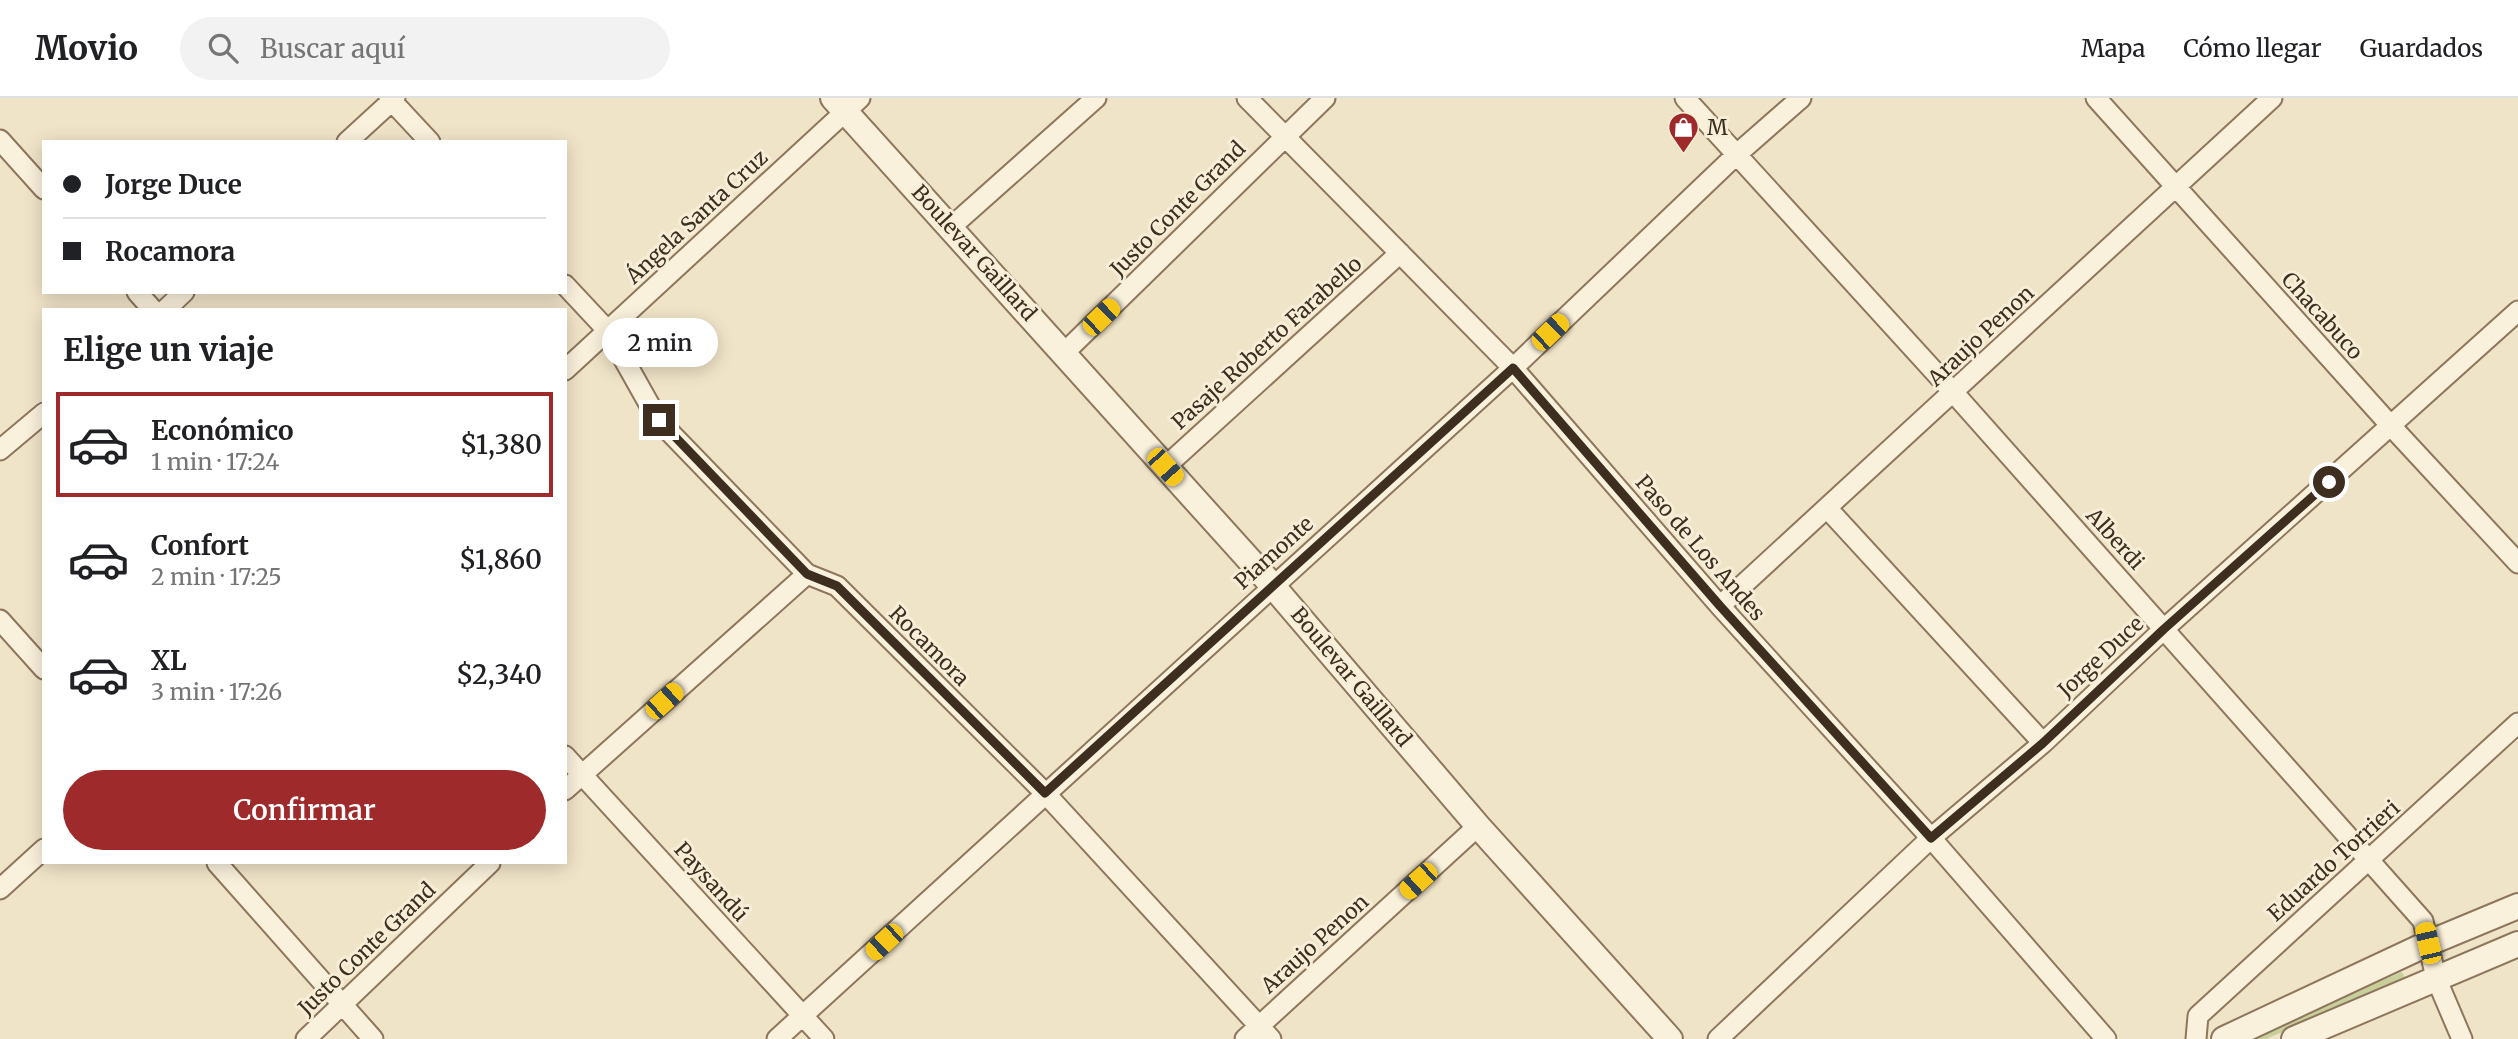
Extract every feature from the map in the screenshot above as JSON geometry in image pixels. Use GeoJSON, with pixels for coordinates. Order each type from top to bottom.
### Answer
{"type":"FeatureCollection","features":[{"type":"Feature","properties":{"kind":"street"},"geometry":{"type":"LineString","coordinates":[[950,227],[1096,98]]}},
{"type":"Feature","properties":{"kind":"street","name":"Paso de Los Andes"},"geometry":{"type":"LineString","coordinates":[[1247,98],[1513,368],[1720,606],[1931,838],[2106,1039]]}},
{"type":"Feature","properties":{"kind":"street","name":"Justo Conte Grand"},"geometry":{"type":"LineString","coordinates":[[1064,353],[1325,98]]}},
{"type":"Feature","properties":{"kind":"street","name":"Alberdi"},"geometry":{"type":"LineString","coordinates":[[1685,98],[1953,392],[2423,921],[2436,978],[2462,1039]]}},
{"type":"Feature","properties":{"kind":"street","name":"Piamonte"},"geometry":{"type":"LineString","coordinates":[[777,1039],[1513,368],[1736,155],[1801,98]]}},
{"type":"Feature","properties":{"kind":"street","name":"Chacabuco"},"geometry":{"type":"LineString","coordinates":[[2096,98],[2518,563]]}},
{"type":"Feature","properties":{"kind":"street","name":"Araujo Penon"},"geometry":{"type":"LineString","coordinates":[[1720,606],[2272,98]]}},
{"type":"Feature","properties":{"kind":"street"},"geometry":{"type":"LineString","coordinates":[[350,140],[392,99],[428,140]]}},
{"type":"Feature","properties":{"kind":"street","name":"Boulevar Gaillard"},"geometry":{"type":"LineString","coordinates":[[846,102],[950,227],[1272,585],[1478,827],[1670,1039]]}},
{"type":"Feature","properties":{"kind":"street","name":"Ángela Santa Cruz"},"geometry":{"type":"LineString","coordinates":[[567,368],[846,102]]}},
{"type":"Feature","properties":{"kind":"street"},"geometry":{"type":"LineString","coordinates":[[0,140],[42,187]]}},
{"type":"Feature","properties":{"kind":"street","name":"Pasaje Roberto Farabello"},"geometry":{"type":"LineString","coordinates":[[1165,467],[1400,253]]}},
{"type":"Feature","properties":{"kind":"street","name":"Rocamora"},"geometry":{"type":"LineString","coordinates":[[567,287],[608,331],[659,420],[807,574],[837,586],[1045,793],[1258,1035]]}},
{"type":"Feature","properties":{"kind":"street"},"geometry":{"type":"LineString","coordinates":[[139,294],[151,308]]}},
{"type":"Feature","properties":{"kind":"street"},"geometry":{"type":"LineString","coordinates":[[166,308],[182,294]]}},
{"type":"Feature","properties":{"kind":"street","name":"Jorge Duce"},"geometry":{"type":"LineString","coordinates":[[1718,1039],[1931,838],[2043,743],[2164,629],[2518,311]]}},
{"type":"Feature","properties":{"kind":"street"},"geometry":{"type":"LineString","coordinates":[[0,450],[42,415]]}},
{"type":"Feature","properties":{"kind":"street"},"geometry":{"type":"LineString","coordinates":[[1827,508],[2043,743]]}},
{"type":"Feature","properties":{"kind":"street"},"geometry":{"type":"LineString","coordinates":[[567,788],[807,574]]}},
{"type":"Feature","properties":{"kind":"street"},"geometry":{"type":"LineString","coordinates":[[0,620],[42,667]]}},
{"type":"Feature","properties":{"kind":"street","name":"Eduardo Torrieri"},"geometry":{"type":"LineString","coordinates":[[2196,1039],[2198,1016],[2518,723]]}},
{"type":"Feature","properties":{"kind":"street","name":"Paysandú"},"geometry":{"type":"LineString","coordinates":[[567,758],[824,1039]]}},
{"type":"Feature","properties":{"kind":"street","name":"Araujo Penon"},"geometry":{"type":"LineString","coordinates":[[1258,1035],[1478,827]]}},
{"type":"Feature","properties":{"kind":"street"},"geometry":{"type":"LineString","coordinates":[[0,889],[42,851]]}},
{"type":"Feature","properties":{"kind":"street"},"geometry":{"type":"LineString","coordinates":[[218,864],[373,1039]]}},
{"type":"Feature","properties":{"kind":"street","name":"Justo Conte Grand"},"geometry":{"type":"LineString","coordinates":[[306,1039],[489,864]]}},
{"type":"Feature","properties":{"kind":"street"},"geometry":{"type":"LineString","coordinates":[[2224,1039],[2428,943],[2518,906]]}},
{"type":"Feature","properties":{"kind":"street"},"geometry":{"type":"LineString","coordinates":[[2294,1039],[2518,944]]}},
{"type":"Feature","properties":{"kind":"green space"},"geometry":{"type":"Polygon","coordinates":[[[2402,972],[2406,980],[2266,1039],[2243,1039],[2402,972]]]}},
{"type":"Feature","properties":{"kind":"place","name":"M"},"geometry":{"type":"Point","coordinates":[1684,155]}},
{"type":"Feature","properties":{"kind":"route"},"geometry":{"type":"LineString","coordinates":[[659,420],[807,574],[837,586],[1045,793],[1513,368],[1720,606],[1931,838],[2043,743],[2164,629],[2329,482]]}}]}
